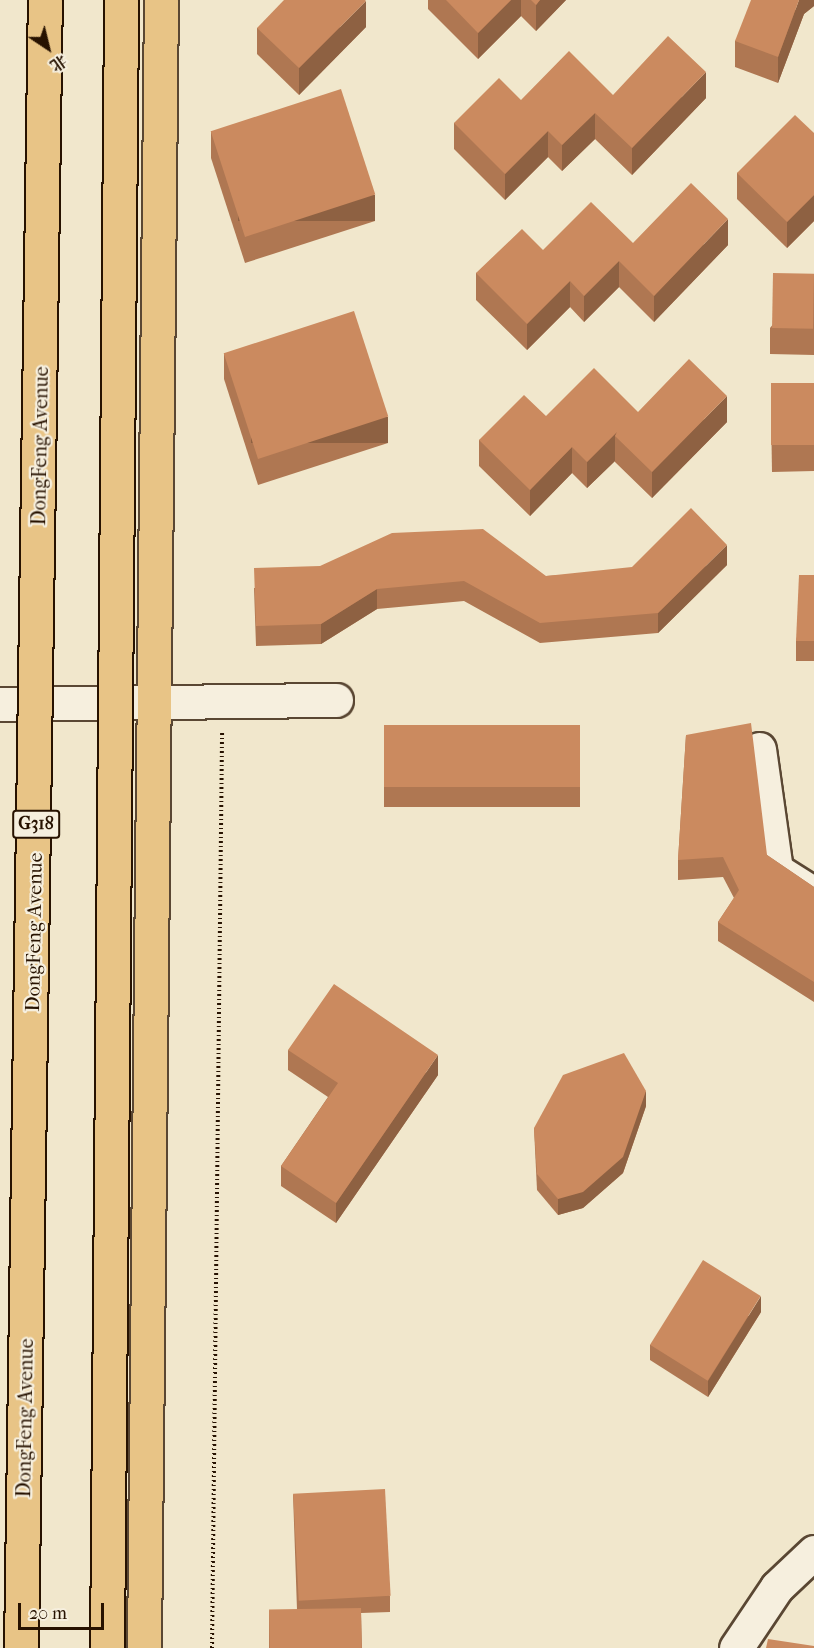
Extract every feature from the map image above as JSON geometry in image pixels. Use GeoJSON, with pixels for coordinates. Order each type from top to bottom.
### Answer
{"type":"FeatureCollection","features":[{"type":"Feature","properties":{"kind":"main road","name":"DongFeng Avenue"},"geometry":{"type":"LineString","coordinates":[[21,1648],[45,0]]}},
{"type":"Feature","properties":{"kind":"main road"},"geometry":{"type":"LineString","coordinates":[[107,1648],[121,0]]}},
{"type":"Feature","properties":{"kind":"main road"},"geometry":{"type":"LineString","coordinates":[[144,1648],[161,0]]}},
{"type":"Feature","properties":{"kind":"street"},"geometry":{"type":"LineString","coordinates":[[0,704],[336,700]]}},
{"type":"Feature","properties":{"kind":"street"},"geometry":{"type":"LineString","coordinates":[[759,749],[776,870],[814,894]]}},
{"type":"Feature","properties":{"kind":"street"},"geometry":{"type":"LineString","coordinates":[[736,1648],[777,1587],[814,1552]]}},
{"type":"Feature","properties":{"kind":"path"},"geometry":{"type":"LineString","coordinates":[[212,1648],[223,701]]}},
{"type":"Feature","properties":{"kind":"building"},"geometry":{"type":"Polygon","coordinates":[[[284,0],[366,1],[299,68],[257,28],[284,0]]]}},
{"type":"Feature","properties":{"kind":"building"},"geometry":{"type":"Polygon","coordinates":[[[446,0],[511,0],[478,33],[446,0]]]}},
{"type":"Feature","properties":{"kind":"building"},"geometry":{"type":"Polygon","coordinates":[[[751,0],[799,0],[778,57],[735,41],[751,0]]]}},
{"type":"Feature","properties":{"kind":"building"},"geometry":{"type":"Polygon","coordinates":[[[668,36],[706,72],[632,148],[595,113],[562,145],[548,131],[505,174],[454,123],[499,78],[521,100],[569,51],[613,95],[668,36]]]}},
{"type":"Feature","properties":{"kind":"building"},"geometry":{"type":"Polygon","coordinates":[[[341,89],[375,195],[245,237],[211,131],[341,89]]]}},
{"type":"Feature","properties":{"kind":"building"},"geometry":{"type":"Polygon","coordinates":[[[795,115],[814,133],[814,195],[787,222],[737,173],[795,115]]]}},
{"type":"Feature","properties":{"kind":"building"},"geometry":{"type":"Polygon","coordinates":[[[691,183],[728,219],[654,296],[619,261],[584,296],[570,281],[527,324],[476,273],[522,229],[543,250],[591,202],[633,243],[691,183]]]}},
{"type":"Feature","properties":{"kind":"building"},"geometry":{"type":"Polygon","coordinates":[[[773,273],[814,274],[813,329],[772,328],[773,273]]]}},
{"type":"Feature","properties":{"kind":"building"},"geometry":{"type":"Polygon","coordinates":[[[354,311],[388,417],[258,459],[224,353],[354,311]]]}},
{"type":"Feature","properties":{"kind":"building"},"geometry":{"type":"Polygon","coordinates":[[[689,359],[727,396],[652,472],[615,436],[617,432],[587,462],[572,447],[530,490],[479,440],[524,395],[546,416],[594,368],[638,412],[689,359]]]}},
{"type":"Feature","properties":{"kind":"building"},"geometry":{"type":"Polygon","coordinates":[[[771,383],[814,383],[814,445],[771,445],[771,383]]]}},
{"type":"Feature","properties":{"kind":"building"},"geometry":{"type":"Polygon","coordinates":[[[691,508],[727,545],[658,613],[540,623],[464,581],[377,589],[321,624],[256,626],[254,568],[320,566],[392,533],[483,529],[546,576],[632,567],[691,508]]]}},
{"type":"Feature","properties":{"kind":"building"},"geometry":{"type":"Polygon","coordinates":[[[799,575],[814,575],[814,641],[796,641],[799,575]]]}},
{"type":"Feature","properties":{"kind":"building"},"geometry":{"type":"Polygon","coordinates":[[[751,723],[767,855],[814,887],[814,982],[718,922],[739,890],[723,857],[678,860],[686,735],[751,723]]]}},
{"type":"Feature","properties":{"kind":"building"},"geometry":{"type":"Polygon","coordinates":[[[384,725],[580,725],[580,787],[384,787],[384,725]]]}},
{"type":"Feature","properties":{"kind":"building"},"geometry":{"type":"Polygon","coordinates":[[[334,984],[438,1055],[336,1203],[281,1166],[338,1083],[288,1050],[334,984]]]}},
{"type":"Feature","properties":{"kind":"building"},"geometry":{"type":"Polygon","coordinates":[[[624,1053],[646,1091],[623,1157],[583,1192],[558,1199],[537,1174],[534,1128],[563,1075],[624,1053]]]}},
{"type":"Feature","properties":{"kind":"building"},"geometry":{"type":"Polygon","coordinates":[[[703,1260],[761,1296],[708,1381],[650,1345],[703,1260]]]}},
{"type":"Feature","properties":{"kind":"building"},"geometry":{"type":"Polygon","coordinates":[[[385,1489],[391,1596],[299,1601],[293,1494],[385,1489]]]}},
{"type":"Feature","properties":{"kind":"building"},"geometry":{"type":"Polygon","coordinates":[[[361,1608],[362,1648],[270,1648],[269,1610],[361,1608]]]}},
{"type":"Feature","properties":{"kind":"building"},"geometry":{"type":"Polygon","coordinates":[[[768,1639],[814,1646],[814,1648],[766,1648],[768,1639]]]}}]}
